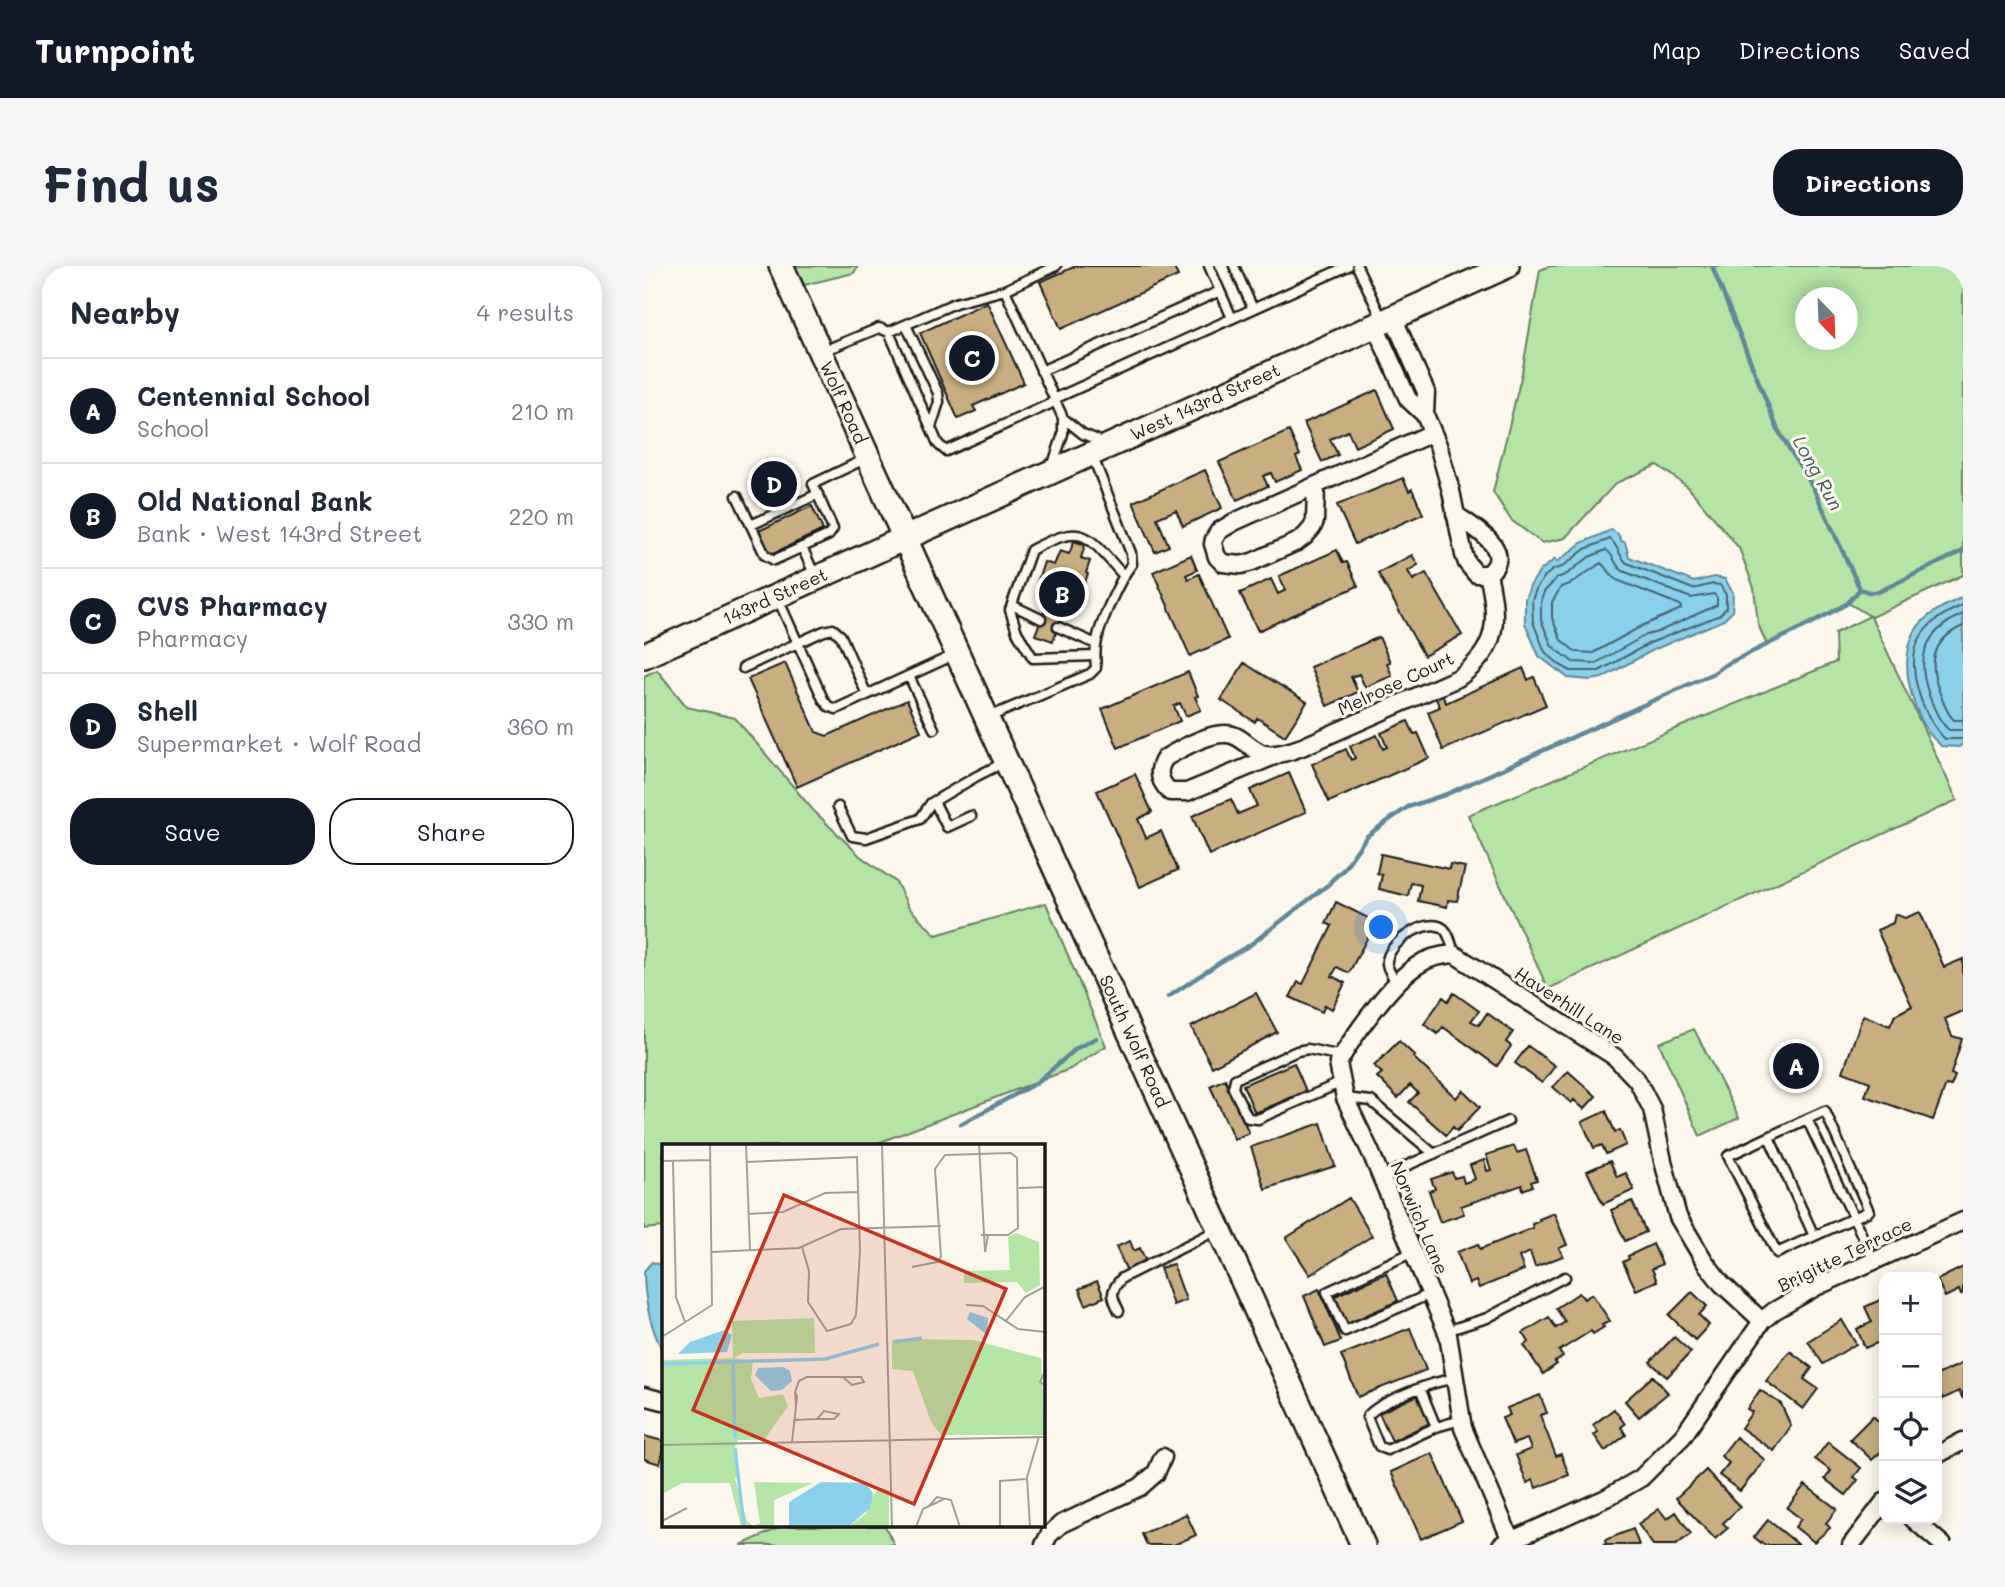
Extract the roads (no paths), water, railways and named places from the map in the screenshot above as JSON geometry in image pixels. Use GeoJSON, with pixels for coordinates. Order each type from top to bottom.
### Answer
{"type":"FeatureCollection","features":[{"type":"Feature","properties":{"kind":"main road","name":"Wolf Road"},"geometry":{"type":"LineString","coordinates":[[781,266],[905,539]]}},
{"type":"Feature","properties":{"kind":"main road","name":"West 143rd Street"},"geometry":{"type":"LineString","coordinates":[[905,539],[1503,267]]}},
{"type":"Feature","properties":{"kind":"main road","name":"143rd Street"},"geometry":{"type":"LineString","coordinates":[[644,656],[905,539]]}},
{"type":"Feature","properties":{"kind":"main road","name":"South Wolf Road"},"geometry":{"type":"LineString","coordinates":[[905,539],[1363,1545]]}},
{"type":"Feature","properties":{"kind":"street"},"geometry":{"type":"LineString","coordinates":[[1384,322],[1408,399],[1424,415],[1444,465],[1467,563],[1476,574],[1488,574]]}},
{"type":"Feature","properties":{"kind":"street"},"geometry":{"type":"LineString","coordinates":[[1315,485],[1315,521],[1312,528],[1297,542],[1241,565],[1223,563],[1217,557],[1213,539],[1219,531],[1315,485],[1432,433]]}},
{"type":"Feature","properties":{"kind":"street","name":"Melrose Court"},"geometry":{"type":"LineString","coordinates":[[1279,754],[1263,754],[1237,736],[1226,733],[1214,735],[1165,758],[1159,771],[1160,778],[1170,792],[1187,792],[1279,754],[1303,747],[1429,692],[1473,668],[1491,640],[1495,610],[1488,574],[1497,563],[1494,545],[1489,538],[1455,514]]}},
{"type":"Feature","properties":{"kind":"street"},"geometry":{"type":"LineString","coordinates":[[1342,1056],[1350,1041],[1415,966],[1442,954],[1454,954]]}},
{"type":"Feature","properties":{"kind":"street","name":"Haverhill Lane"},"geometry":{"type":"LineString","coordinates":[[1454,954],[1615,1057],[1637,1080],[1652,1109],[1678,1217],[1705,1262],[1722,1284],[1762,1321]]}},
{"type":"Feature","properties":{"kind":"street","name":"Norwich Lane"},"geometry":{"type":"LineString","coordinates":[[1342,1056],[1338,1063],[1343,1090],[1446,1331],[1462,1428],[1509,1544]]}},
{"type":"Feature","properties":{"kind":"street","name":"Brigitte Terrace"},"geometry":{"type":"LineString","coordinates":[[1509,1544],[1606,1498],[1641,1478],[1683,1436],[1762,1321],[1774,1311],[1816,1287],[1963,1220]]}},
{"type":"Feature","properties":{"kind":"street"},"geometry":{"type":"LineString","coordinates":[[644,1396],[662,1401]]}},
{"type":"Feature","properties":{"kind":"street"},"geometry":{"type":"LineString","coordinates":[[1942,1452],[1963,1441]]}},
{"type":"Feature","properties":{"kind":"street"},"geometry":{"type":"LineString","coordinates":[[1044,1545],[1049,1535],[1062,1524],[1140,1487],[1156,1473],[1163,1457]]}},
{"type":"Feature","properties":{"kind":"street"},"geometry":{"type":"LineString","coordinates":[[1852,1545],[1879,1509]]}},
{"type":"Feature","properties":{"kind":"street"},"geometry":{"type":"LineString","coordinates":[[1919,1524],[1943,1545]]}},
{"type":"Feature","properties":{"kind":"lane"},"geometry":{"type":"LineString","coordinates":[[820,352],[879,328],[889,332],[956,303],[1005,290],[1056,266]]}},
{"type":"Feature","properties":{"kind":"lane"},"geometry":{"type":"LineString","coordinates":[[1209,266],[1232,318]]}},
{"type":"Feature","properties":{"kind":"lane"},"geometry":{"type":"LineString","coordinates":[[1234,266],[1253,309]]}},
{"type":"Feature","properties":{"kind":"lane"},"geometry":{"type":"LineString","coordinates":[[889,332],[938,444],[946,451],[1348,266]]}},
{"type":"Feature","properties":{"kind":"lane"},"geometry":{"type":"LineString","coordinates":[[1357,266],[1384,322]]}},
{"type":"Feature","properties":{"kind":"lane"},"geometry":{"type":"LineString","coordinates":[[1005,290],[1063,418],[1059,451],[1049,473]]}},
{"type":"Feature","properties":{"kind":"lane"},"geometry":{"type":"LineString","coordinates":[[1041,371],[1220,291]]}},
{"type":"Feature","properties":{"kind":"lane"},"geometry":{"type":"LineString","coordinates":[[906,325],[938,393],[939,402],[931,427]]}},
{"type":"Feature","properties":{"kind":"lane"},"geometry":{"type":"LineString","coordinates":[[986,718],[1090,674],[1096,668],[1096,644],[1123,575],[1132,564],[1101,450],[1063,418]]}},
{"type":"Feature","properties":{"kind":"lane"},"geometry":{"type":"LineString","coordinates":[[737,496],[765,555],[774,559],[829,535],[832,529],[813,484],[868,458]]}},
{"type":"Feature","properties":{"kind":"lane"},"geometry":{"type":"LineString","coordinates":[[751,525],[818,494]]}},
{"type":"Feature","properties":{"kind":"lane"},"geometry":{"type":"LineString","coordinates":[[1095,656],[1033,658],[1017,632],[1010,610],[1031,550],[1054,538],[1076,534],[1090,538],[1123,575]]}},
{"type":"Feature","properties":{"kind":"lane"},"geometry":{"type":"LineString","coordinates":[[802,547],[816,579]]}},
{"type":"Feature","properties":{"kind":"lane"},"geometry":{"type":"LineString","coordinates":[[777,596],[823,699],[828,706],[835,709],[957,654]]}},
{"type":"Feature","properties":{"kind":"lane"},"geometry":{"type":"LineString","coordinates":[[1012,605],[1041,619]]}},
{"type":"Feature","properties":{"kind":"lane"},"geometry":{"type":"LineString","coordinates":[[1058,627],[1096,644]]}},
{"type":"Feature","properties":{"kind":"lane"},"geometry":{"type":"LineString","coordinates":[[743,668],[833,629],[841,636],[867,695]]}},
{"type":"Feature","properties":{"kind":"lane"},"geometry":{"type":"LineString","coordinates":[[909,676],[934,729]]}},
{"type":"Feature","properties":{"kind":"lane"},"geometry":{"type":"LineString","coordinates":[[838,807],[852,836],[866,838],[920,819],[934,801],[1006,761]]}},
{"type":"Feature","properties":{"kind":"lane"},"geometry":{"type":"LineString","coordinates":[[934,801],[947,827],[971,816]]}},
{"type":"Feature","properties":{"kind":"lane"},"geometry":{"type":"LineString","coordinates":[[1397,984],[1388,969],[1389,954],[1402,938],[1412,932],[1438,926],[1447,933],[1454,954]]}},
{"type":"Feature","properties":{"kind":"lane"},"geometry":{"type":"LineString","coordinates":[[1342,1056],[1308,1049],[1297,1051],[1236,1079],[1233,1088],[1248,1118],[1258,1119],[1343,1090],[1371,1101],[1434,1154]]}},
{"type":"Feature","properties":{"kind":"lane"},"geometry":{"type":"LineString","coordinates":[[1825,1111],[1869,1211],[1777,1253],[1728,1156],[1769,1137],[1825,1111]]}},
{"type":"Feature","properties":{"kind":"lane"},"geometry":{"type":"LineString","coordinates":[[1807,1119],[1874,1261]]}},
{"type":"Feature","properties":{"kind":"lane"},"geometry":{"type":"LineString","coordinates":[[1381,1177],[1508,1121]]}},
{"type":"Feature","properties":{"kind":"lane"},"geometry":{"type":"LineString","coordinates":[[1769,1137],[1814,1236]]}},
{"type":"Feature","properties":{"kind":"lane"},"geometry":{"type":"LineString","coordinates":[[1119,1311],[1112,1298],[1113,1287],[1122,1278],[1219,1229]]}},
{"type":"Feature","properties":{"kind":"lane"},"geometry":{"type":"LineString","coordinates":[[1413,1252],[1327,1292],[1345,1331],[1430,1294]]}},
{"type":"Feature","properties":{"kind":"lane"},"geometry":{"type":"LineString","coordinates":[[1446,1331],[1487,1318],[1565,1277]]}},
{"type":"Feature","properties":{"kind":"lane"},"geometry":{"type":"LineString","coordinates":[[1455,1378],[1420,1388],[1372,1410],[1367,1417],[1379,1446],[1387,1450],[1436,1427],[1461,1420]]}},
{"type":"Feature","properties":{"kind":"lane"},"geometry":{"type":"LineString","coordinates":[[1420,1388],[1436,1427]]}},
{"type":"Feature","properties":{"kind":"water"},"geometry":{"type":"Polygon","coordinates":[[[1611,530],[1625,542],[1629,557],[1694,582],[1714,577],[1725,579],[1733,593],[1732,612],[1724,620],[1653,650],[1602,678],[1568,678],[1539,656],[1525,623],[1525,599],[1540,571],[1555,559],[1557,562],[1581,543],[1611,530]]]}},
{"type":"Feature","properties":{"kind":"water"},"geometry":{"type":"Polygon","coordinates":[[[1963,597],[1963,744],[1959,747],[1941,746],[1928,732],[1916,707],[1907,668],[1908,655],[1910,643],[1919,625],[1936,611],[1963,597]]]}},
{"type":"Feature","properties":{"kind":"water"},"geometry":{"type":"Polygon","coordinates":[[[652,1262],[662,1266],[662,1350],[651,1322],[644,1271],[652,1262]]]}},
{"type":"Feature","properties":{"kind":"waterway","name":"Long Run"},"geometry":{"type":"LineString","coordinates":[[1712,266],[1778,430],[1813,487],[1860,589],[1878,592],[1963,551]]}},
{"type":"Feature","properties":{"kind":"waterway"},"geometry":{"type":"LineString","coordinates":[[1168,997],[1250,945],[1329,884],[1343,870],[1367,836],[1408,807],[1447,794],[1714,673],[1848,603],[1860,589]]}},
{"type":"Feature","properties":{"kind":"waterway"},"geometry":{"type":"LineString","coordinates":[[961,1124],[1036,1083],[1077,1048],[1096,1038]]}},
{"type":"Feature","properties":{"kind":"place","name":"CVS Pharmacy"},"geometry":{"type":"Point","coordinates":[972,358]}},
{"type":"Feature","properties":{"kind":"place","name":"Shell"},"geometry":{"type":"Point","coordinates":[774,484]}},
{"type":"Feature","properties":{"kind":"place","name":"Old National Bank"},"geometry":{"type":"Point","coordinates":[1062,594]}},
{"type":"Feature","properties":{"kind":"place","name":"Centennial School"},"geometry":{"type":"Point","coordinates":[1796,1066]}}]}
